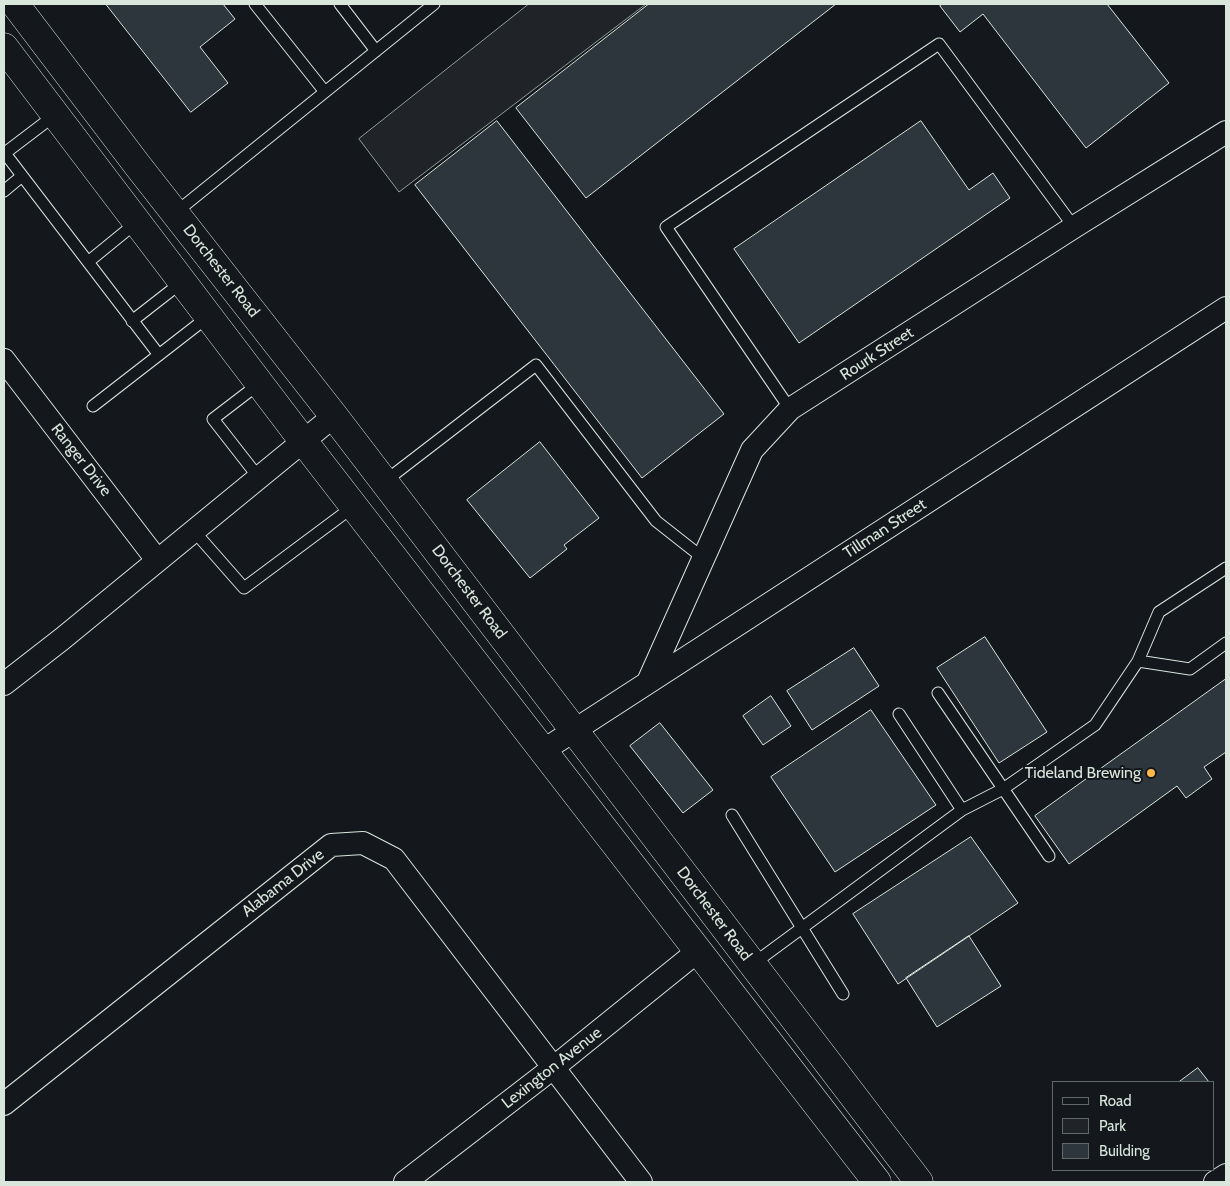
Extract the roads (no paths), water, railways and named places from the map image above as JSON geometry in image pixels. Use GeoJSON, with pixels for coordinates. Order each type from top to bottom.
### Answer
{"type":"FeatureCollection","features":[{"type":"Feature","properties":{"kind":"main road","name":"Dorchester Road"},"geometry":{"type":"LineString","coordinates":[[15,4],[175,214],[334,416],[919,1182]]}},
{"type":"Feature","properties":{"kind":"main road"},"geometry":{"type":"LineString","coordinates":[[5,51],[56,115],[304,442],[877,1182]]}},
{"type":"Feature","properties":{"kind":"street","name":"Rourk Street"},"geometry":{"type":"LineString","coordinates":[[648,682],[752,450],[790,410],[1074,227],[1226,132]]}},
{"type":"Feature","properties":{"kind":"street","name":"Tillman Street"},"geometry":{"type":"LineString","coordinates":[[544,750],[1226,308]]}},
{"type":"Feature","properties":{"kind":"street","name":"Ranger Drive"},"geometry":{"type":"LineString","coordinates":[[4,360],[158,560]]}},
{"type":"Feature","properties":{"kind":"street"},"geometry":{"type":"LineString","coordinates":[[4,684],[62,639],[334,416]]}},
{"type":"Feature","properties":{"kind":"street","name":"Alabama Drive"},"geometry":{"type":"LineString","coordinates":[[4,1104],[331,845],[362,843],[394,859],[642,1182]]}},
{"type":"Feature","properties":{"kind":"street","name":"Lexington Avenue"},"geometry":{"type":"LineString","coordinates":[[405,1182],[553,1068],[698,951]]}},
{"type":"Feature","properties":{"kind":"street"},"geometry":{"type":"LineString","coordinates":[[1216,1182],[1226,1175]]}},
{"type":"Feature","properties":{"kind":"lane"},"geometry":{"type":"LineString","coordinates":[[255,4],[325,92]]}},
{"type":"Feature","properties":{"kind":"lane"},"geometry":{"type":"LineString","coordinates":[[340,4],[376,51]]}},
{"type":"Feature","properties":{"kind":"lane"},"geometry":{"type":"LineString","coordinates":[[175,214],[434,4]]}},
{"type":"Feature","properties":{"kind":"lane"},"geometry":{"type":"LineString","coordinates":[[790,410],[666,227],[939,44],[1074,227]]}},
{"type":"Feature","properties":{"kind":"lane"},"geometry":{"type":"LineString","coordinates":[[56,115],[4,153],[159,355]]}},
{"type":"Feature","properties":{"kind":"lane"},"geometry":{"type":"LineString","coordinates":[[4,191],[22,176]]}},
{"type":"Feature","properties":{"kind":"lane"},"geometry":{"type":"LineString","coordinates":[[88,262],[137,222]]}},
{"type":"Feature","properties":{"kind":"lane"},"geometry":{"type":"LineString","coordinates":[[132,321],[182,282]]}},
{"type":"Feature","properties":{"kind":"lane"},"geometry":{"type":"LineString","coordinates":[[93,406],[209,316]]}},
{"type":"Feature","properties":{"kind":"lane"},"geometry":{"type":"LineString","coordinates":[[384,482],[536,365],[656,521],[703,558]]}},
{"type":"Feature","properties":{"kind":"lane"},"geometry":{"type":"LineString","coordinates":[[260,383],[213,419],[260,478]]}},
{"type":"Feature","properties":{"kind":"lane"},"geometry":{"type":"LineString","coordinates":[[194,531],[244,588],[354,506]]}},
{"type":"Feature","properties":{"kind":"lane"},"geometry":{"type":"LineString","coordinates":[[753,964],[962,810],[1003,789],[1096,725],[1138,661],[1159,612],[1226,568]]}},
{"type":"Feature","properties":{"kind":"lane"},"geometry":{"type":"LineString","coordinates":[[1138,661],[1190,669],[1226,643]]}},
{"type":"Feature","properties":{"kind":"lane"},"geometry":{"type":"LineString","coordinates":[[938,693],[1049,856]]}},
{"type":"Feature","properties":{"kind":"lane"},"geometry":{"type":"LineString","coordinates":[[899,714],[962,810]]}},
{"type":"Feature","properties":{"kind":"lane"},"geometry":{"type":"LineString","coordinates":[[732,815],[844,994]]}},
{"type":"Feature","properties":{"kind":"place","name":"Tideland Brewing"},"geometry":{"type":"Point","coordinates":[1151,773]}}]}
